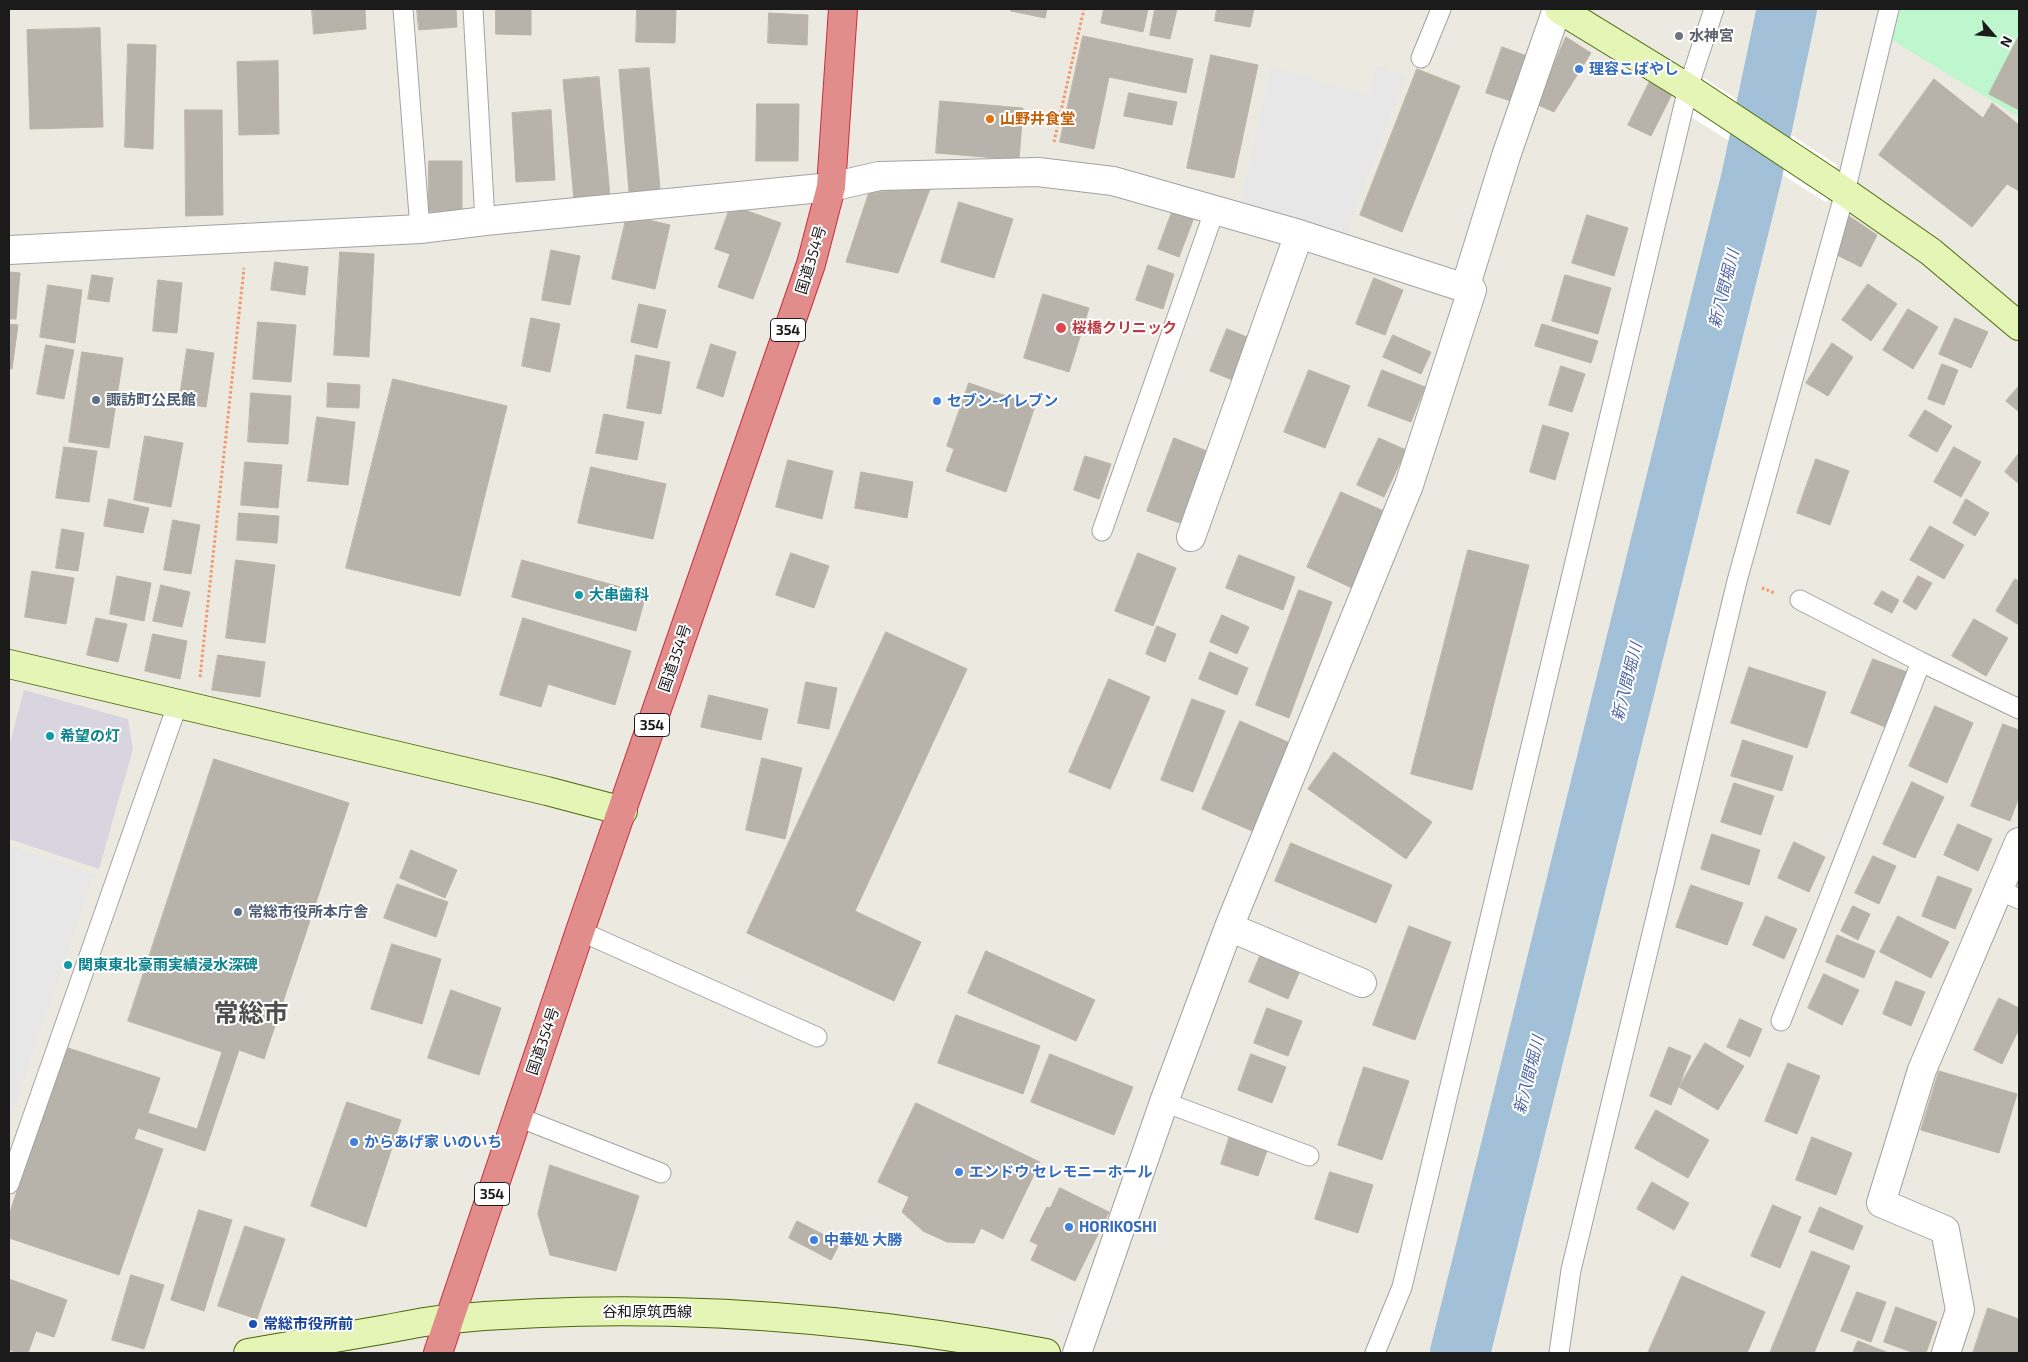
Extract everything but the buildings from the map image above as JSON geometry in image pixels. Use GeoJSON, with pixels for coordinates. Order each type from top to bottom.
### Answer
{"type":"FeatureCollection","features":[{"type":"Feature","properties":{"kind":"highway","name":"国道354号"},"geometry":{"type":"LineString","coordinates":[[438,1353],[580,931],[811,264],[831,187],[843,9]]}},
{"type":"Feature","properties":{"kind":"street"},"geometry":{"type":"LineString","coordinates":[[1465,288],[1506,156],[1564,10],[1692,91],[1931,252],[2019,326]]}},
{"type":"Feature","properties":{"kind":"street"},"geometry":{"type":"LineString","coordinates":[[9,250],[420,229],[831,187],[879,176],[1047,172],[1113,180],[1299,234],[1472,290],[1409,485],[1229,926],[1164,1102],[1077,1353]]}},
{"type":"Feature","properties":{"kind":"street"},"geometry":{"type":"LineString","coordinates":[[1191,537],[1299,234]]}},
{"type":"Feature","properties":{"kind":"street"},"geometry":{"type":"LineString","coordinates":[[9,664],[547,790],[623,811]]}},
{"type":"Feature","properties":{"kind":"street"},"geometry":{"type":"LineString","coordinates":[[1946,1353],[1960,1310],[1945,1230],[1881,1203],[1922,1070],[2009,894],[2019,842]]}},
{"type":"Feature","properties":{"kind":"street"},"geometry":{"type":"LineString","coordinates":[[1229,926],[1362,983]]}},
{"type":"Feature","properties":{"kind":"street","name":"谷和原筑西線"},"geometry":{"type":"LineString","coordinates":[[248,1353],[450,1319],[628,1311],[701,1312],[790,1318],[988,1342],[1046,1353]]}},
{"type":"Feature","properties":{"kind":"lane"},"geometry":{"type":"LineString","coordinates":[[403,9],[420,229]]}},
{"type":"Feature","properties":{"kind":"lane"},"geometry":{"type":"LineString","coordinates":[[473,9],[485,221]]}},
{"type":"Feature","properties":{"kind":"lane"},"geometry":{"type":"LineString","coordinates":[[1422,58],[1442,9]]}},
{"type":"Feature","properties":{"kind":"lane"},"geometry":{"type":"LineString","coordinates":[[1375,1353],[1402,1287],[1692,91],[1714,9]]}},
{"type":"Feature","properties":{"kind":"lane"},"geometry":{"type":"LineString","coordinates":[[1559,1353],[1571,1270],[1737,581],[1889,9]]}},
{"type":"Feature","properties":{"kind":"lane"},"geometry":{"type":"LineString","coordinates":[[1102,531],[1215,209]]}},
{"type":"Feature","properties":{"kind":"lane"},"geometry":{"type":"LineString","coordinates":[[1800,600],[1921,662],[2019,708]]}},
{"type":"Feature","properties":{"kind":"lane"},"geometry":{"type":"LineString","coordinates":[[1781,1021],[1921,662]]}},
{"type":"Feature","properties":{"kind":"lane"},"geometry":{"type":"LineString","coordinates":[[9,1184],[187,705]]}},
{"type":"Feature","properties":{"kind":"lane"},"geometry":{"type":"LineString","coordinates":[[580,931],[817,1037]]}},
{"type":"Feature","properties":{"kind":"lane"},"geometry":{"type":"LineString","coordinates":[[1164,1102],[1309,1156]]}},
{"type":"Feature","properties":{"kind":"lane"},"geometry":{"type":"LineString","coordinates":[[518,1117],[661,1174]]}},
{"type":"Feature","properties":{"kind":"path"},"geometry":{"type":"LineString","coordinates":[[1047,172],[1084,9]]}},
{"type":"Feature","properties":{"kind":"path"},"geometry":{"type":"LineString","coordinates":[[187,705],[247,237]]}},
{"type":"Feature","properties":{"kind":"path"},"geometry":{"type":"LineString","coordinates":[[1737,581],[1800,600]]}},
{"type":"Feature","properties":{"kind":"green space"},"geometry":{"type":"Polygon","coordinates":[[[1900,9],[2019,9],[2019,117],[1890,39],[1900,9]]]}},
{"type":"Feature","properties":{"kind":"shaded area"},"geometry":{"type":"Polygon","coordinates":[[[1377,65],[1406,77],[1345,239],[1240,204],[1271,67],[1368,96],[1377,65]]]}},
{"type":"Feature","properties":{"kind":"shaded area"},"geometry":{"type":"Polygon","coordinates":[[[24,690],[128,719],[133,749],[99,869],[9,839],[9,746],[24,690]]]}},
{"type":"Feature","properties":{"kind":"shaded area"},"geometry":{"type":"Polygon","coordinates":[[[9,845],[94,875],[9,1124],[9,845]]]}},
{"type":"Feature","properties":{"kind":"pier"},"geometry":{"type":"Polygon","coordinates":[[[1704,78],[1837,165],[1827,203],[1690,116],[1704,78]]]}},
{"type":"Feature","properties":{"kind":"waterway","name":"新八間堀川"},"geometry":{"type":"LineString","coordinates":[[1460,1353],[1751,179],[1787,9]]}},
{"type":"Feature","properties":{"kind":"place","name":"水神宮"},"geometry":{"type":"Point","coordinates":[1679,36]}},
{"type":"Feature","properties":{"kind":"place","name":"理容こばやし"},"geometry":{"type":"Point","coordinates":[1579,69]}},
{"type":"Feature","properties":{"kind":"place","name":"山野井食堂"},"geometry":{"type":"Point","coordinates":[990,119]}},
{"type":"Feature","properties":{"kind":"place","name":"桜橋クリニック"},"geometry":{"type":"Point","coordinates":[1061,328]}},
{"type":"Feature","properties":{"kind":"place","name":"諏訪町公民館"},"geometry":{"type":"Point","coordinates":[96,400]}},
{"type":"Feature","properties":{"kind":"place","name":"セブン-イレブン"},"geometry":{"type":"Point","coordinates":[937,401]}},
{"type":"Feature","properties":{"kind":"place","name":"大串歯科"},"geometry":{"type":"Point","coordinates":[579,595]}},
{"type":"Feature","properties":{"kind":"place","name":"希望の灯"},"geometry":{"type":"Point","coordinates":[50,736]}},
{"type":"Feature","properties":{"kind":"place","name":"常総市役所本庁舎"},"geometry":{"type":"Point","coordinates":[238,912]}},
{"type":"Feature","properties":{"kind":"place","name":"関東東北豪雨実績浸水深碑"},"geometry":{"type":"Point","coordinates":[68,965]}},
{"type":"Feature","properties":{"kind":"place","name":"からあげ家 いのいち"},"geometry":{"type":"Point","coordinates":[354,1142]}},
{"type":"Feature","properties":{"kind":"place","name":"エンドウ セレモニーホール"},"geometry":{"type":"Point","coordinates":[959,1172]}},
{"type":"Feature","properties":{"kind":"place","name":"HORIKOSHI"},"geometry":{"type":"Point","coordinates":[1069,1227]}},
{"type":"Feature","properties":{"kind":"place","name":"中華処 大勝"},"geometry":{"type":"Point","coordinates":[814,1240]}},
{"type":"Feature","properties":{"kind":"place","name":"常総市役所前"},"geometry":{"type":"Point","coordinates":[253,1324]}},
{"type":"Feature","properties":{"kind":"district","name":"常総市"},"geometry":{"type":"Point","coordinates":[251,1014]}}]}
